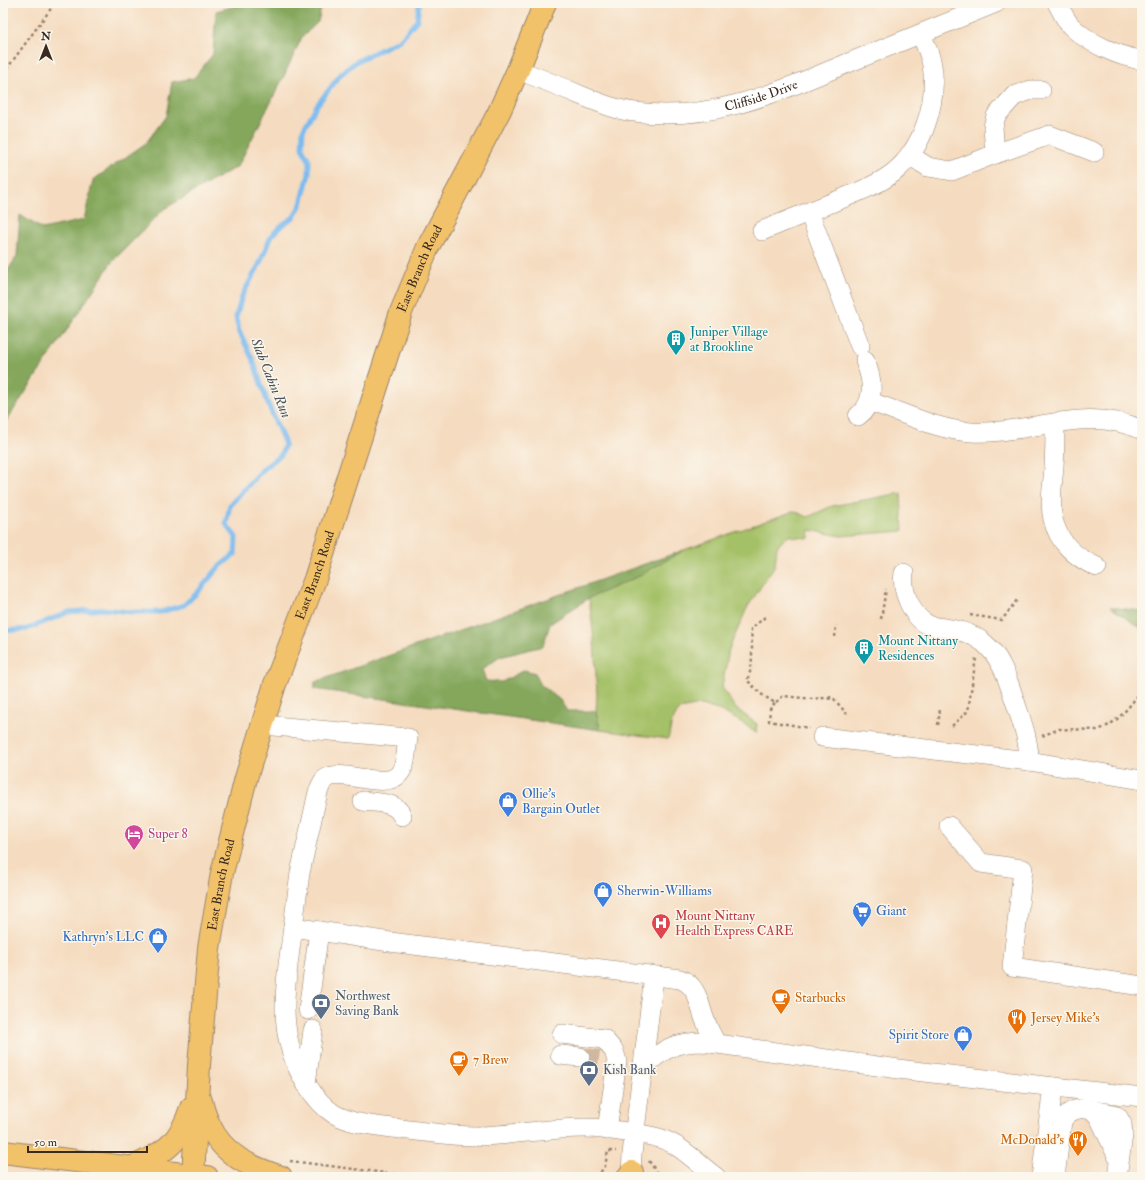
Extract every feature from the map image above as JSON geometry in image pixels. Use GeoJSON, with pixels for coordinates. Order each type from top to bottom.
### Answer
{"type":"FeatureCollection","features":[{"type":"Feature","properties":{"kind":"main road","name":"East Branch Road"},"geometry":{"type":"LineString","coordinates":[[197,1177],[198,1084],[209,948],[222,873],[246,778],[275,684],[315,579],[401,312],[428,247],[499,112],[545,3]]}},
{"type":"Feature","properties":{"kind":"main road"},"geometry":{"type":"LineString","coordinates":[[131,1168],[162,1152],[178,1137],[184,1128],[198,1084]]}},
{"type":"Feature","properties":{"kind":"main road"},"geometry":{"type":"LineString","coordinates":[[198,1084],[199,1097],[209,1125],[226,1150],[246,1164],[284,1169]]}},
{"type":"Feature","properties":{"kind":"main road"},"geometry":{"type":"LineString","coordinates":[[7,1153],[197,1177]]}},
{"type":"Feature","properties":{"kind":"street","name":"Cliffside Drive"},"geometry":{"type":"LineString","coordinates":[[518,70],[611,107],[634,112],[668,115],[702,113],[735,106],[760,98],[996,3]]}},
{"type":"Feature","properties":{"kind":"street"},"geometry":{"type":"LineString","coordinates":[[1057,3],[1070,24],[1085,37],[1105,49],[1134,59],[1142,60]]}},
{"type":"Feature","properties":{"kind":"street"},"geometry":{"type":"LineString","coordinates":[[762,231],[870,187],[893,173],[902,165],[926,126],[931,106],[932,63],[921,34]]}},
{"type":"Feature","properties":{"kind":"street"},"geometry":{"type":"LineString","coordinates":[[995,154],[993,128],[996,116],[1014,96],[1032,90],[1041,90]]}},
{"type":"Feature","properties":{"kind":"street"},"geometry":{"type":"LineString","coordinates":[[909,155],[928,167],[952,171],[1050,135],[1094,152]]}},
{"type":"Feature","properties":{"kind":"street"},"geometry":{"type":"LineString","coordinates":[[809,212],[863,353],[872,382],[864,409],[960,431],[973,432],[996,431],[1083,419],[1108,420],[1123,423],[1142,430]]}},
{"type":"Feature","properties":{"kind":"street"},"geometry":{"type":"LineString","coordinates":[[1055,423],[1055,462],[1052,508],[1053,519],[1057,529],[1073,553],[1079,558],[1097,567]]}},
{"type":"Feature","properties":{"kind":"street"},"geometry":{"type":"LineString","coordinates":[[904,573],[903,586],[911,606],[920,618],[929,625],[967,633],[983,642],[996,656],[1006,673],[1026,735],[1029,748],[1029,761]]}},
{"type":"Feature","properties":{"kind":"street"},"geometry":{"type":"LineString","coordinates":[[263,725],[408,738],[405,759],[402,770],[398,776],[382,781],[336,776],[327,778],[318,792],[300,873],[284,997],[284,1013],[290,1048],[303,1078],[317,1099],[333,1113],[347,1119],[367,1124],[461,1137],[579,1128],[653,1136],[670,1142],[716,1177]]}},
{"type":"Feature","properties":{"kind":"street"},"geometry":{"type":"LineString","coordinates":[[822,736],[1029,761],[1142,780]]}},
{"type":"Feature","properties":{"kind":"street"},"geometry":{"type":"LineString","coordinates":[[363,802],[393,806],[400,811],[402,816]]}},
{"type":"Feature","properties":{"kind":"street"},"geometry":{"type":"LineString","coordinates":[[949,826],[981,863],[1023,869],[1012,968],[1142,986]]}},
{"type":"Feature","properties":{"kind":"street"},"geometry":{"type":"LineString","coordinates":[[293,927],[390,942],[680,979],[691,985],[696,992],[705,1020],[716,1043]]}},
{"type":"Feature","properties":{"kind":"street"},"geometry":{"type":"LineString","coordinates":[[312,1011],[322,931]]}},
{"type":"Feature","properties":{"kind":"street"},"geometry":{"type":"LineString","coordinates":[[634,1171],[634,1133],[654,976]]}},
{"type":"Feature","properties":{"kind":"street"},"geometry":{"type":"LineString","coordinates":[[303,1078],[309,1030]]}},
{"type":"Feature","properties":{"kind":"street"},"geometry":{"type":"LineString","coordinates":[[580,1052],[561,1045],[604,1039],[614,1051],[610,1062],[607,1130]]}},
{"type":"Feature","properties":{"kind":"street"},"geometry":{"type":"LineString","coordinates":[[643,1068],[665,1049],[683,1043],[716,1043],[906,1070],[1142,1097]]}},
{"type":"Feature","properties":{"kind":"street"},"geometry":{"type":"LineString","coordinates":[[1041,1177],[1053,1087]]}},
{"type":"Feature","properties":{"kind":"street"},"geometry":{"type":"LineString","coordinates":[[1055,1177],[1063,1118],[1075,1110],[1093,1110],[1099,1117],[1118,1169]]}},
{"type":"Feature","properties":{"kind":"path"},"geometry":{"type":"LineString","coordinates":[[3,74],[55,3]]}},
{"type":"Feature","properties":{"kind":"path"},"geometry":{"type":"LineString","coordinates":[[881,618],[887,584]]}},
{"type":"Feature","properties":{"kind":"path"},"geometry":{"type":"LineString","coordinates":[[965,614],[1002,620],[1017,600]]}},
{"type":"Feature","properties":{"kind":"path"},"geometry":{"type":"LineString","coordinates":[[766,617],[751,629],[750,674],[747,680],[761,694],[775,703]]}},
{"type":"Feature","properties":{"kind":"path"},"geometry":{"type":"LineString","coordinates":[[835,637],[836,625]]}},
{"type":"Feature","properties":{"kind":"path"},"geometry":{"type":"LineString","coordinates":[[952,726],[968,711],[978,651]]}},
{"type":"Feature","properties":{"kind":"path"},"geometry":{"type":"LineString","coordinates":[[830,694],[830,699]]}},
{"type":"Feature","properties":{"kind":"path"},"geometry":{"type":"LineString","coordinates":[[1036,738],[1059,729],[1103,729],[1124,713],[1139,694]]}},
{"type":"Feature","properties":{"kind":"path"},"geometry":{"type":"LineString","coordinates":[[822,736],[814,729],[769,721],[770,709],[783,696],[813,699],[834,699],[847,714]]}},
{"type":"Feature","properties":{"kind":"path"},"geometry":{"type":"LineString","coordinates":[[938,725],[940,710]]}},
{"type":"Feature","properties":{"kind":"path"},"geometry":{"type":"LineString","coordinates":[[597,1177],[605,1166],[608,1152],[610,1150],[613,1151]]}},
{"type":"Feature","properties":{"kind":"path"},"geometry":{"type":"LineString","coordinates":[[284,1169],[418,1177]]}},
{"type":"Feature","properties":{"kind":"path"},"geometry":{"type":"LineString","coordinates":[[634,1171],[660,1177]]}},
{"type":"Feature","properties":{"kind":"green space"},"geometry":{"type":"Polygon","coordinates":[[[248,3],[322,3],[318,22],[302,37],[283,78],[238,166],[164,209],[112,262],[3,426],[3,278],[17,256],[20,215],[42,229],[84,220],[93,180],[146,143],[166,116],[172,82],[194,78],[213,54],[216,11],[248,3]]]}},
{"type":"Feature","properties":{"kind":"green space"},"geometry":{"type":"Polygon","coordinates":[[[901,493],[903,531],[841,536],[809,530],[809,538],[793,537],[792,535],[786,537],[777,547],[775,565],[747,608],[729,649],[722,687],[735,708],[757,724],[756,733],[741,722],[721,711],[701,705],[679,709],[672,722],[668,739],[600,730],[596,711],[597,695],[594,639],[589,598],[637,577],[684,550],[794,511],[808,517],[832,506],[901,493]]]}},
{"type":"Feature","properties":{"kind":"green space"},"geometry":{"type":"Polygon","coordinates":[[[684,550],[637,577],[589,598],[550,624],[543,646],[500,657],[482,669],[486,681],[502,682],[524,670],[535,673],[541,685],[560,700],[567,711],[596,711],[600,730],[314,689],[315,682],[684,550]]]}},
{"type":"Feature","properties":{"kind":"green space"},"geometry":{"type":"Polygon","coordinates":[[[1110,607],[1142,611],[1142,629],[1110,607]]]}},
{"type":"Feature","properties":{"kind":"waterway","name":"Slab Cabin Run"},"geometry":{"type":"LineString","coordinates":[[3,631],[27,629],[69,612],[104,609],[130,612],[161,612],[184,605],[197,593],[219,567],[235,554],[236,537],[226,524],[230,505],[265,467],[281,455],[285,444],[268,404],[253,360],[239,331],[236,317],[242,296],[259,265],[271,236],[282,225],[294,217],[301,204],[309,174],[309,160],[302,148],[303,130],[317,105],[341,74],[357,61],[400,40],[417,20],[420,3]]}},
{"type":"Feature","properties":{"kind":"tunnel"},"geometry":{"type":"LineString","coordinates":[[580,1057],[603,1060]]}},
{"type":"Feature","properties":{"kind":"place","name":"Juniper Village at Brookline"},"geometry":{"type":"Point","coordinates":[676,356]}},
{"type":"Feature","properties":{"kind":"place","name":"Mount Nittany Residences"},"geometry":{"type":"Point","coordinates":[864,665]}},
{"type":"Feature","properties":{"kind":"place","name":"Ollie's Bargain Outlet"},"geometry":{"type":"Point","coordinates":[508,818]}},
{"type":"Feature","properties":{"kind":"place","name":"Super 8"},"geometry":{"type":"Point","coordinates":[134,851]}},
{"type":"Feature","properties":{"kind":"place","name":"Sherwin-Williams"},"geometry":{"type":"Point","coordinates":[603,908]}},
{"type":"Feature","properties":{"kind":"place","name":"Giant"},"geometry":{"type":"Point","coordinates":[862,928]}},
{"type":"Feature","properties":{"kind":"place","name":"Mount Nittany Health Express CARE"},"geometry":{"type":"Point","coordinates":[661,940]}},
{"type":"Feature","properties":{"kind":"place","name":"Kathryn's LLC"},"geometry":{"type":"Point","coordinates":[158,954]}},
{"type":"Feature","properties":{"kind":"place","name":"Starbucks"},"geometry":{"type":"Point","coordinates":[781,1015]}},
{"type":"Feature","properties":{"kind":"place","name":"Northwest Saving Bank"},"geometry":{"type":"Point","coordinates":[321,1020]}},
{"type":"Feature","properties":{"kind":"place","name":"Jersey Mike's"},"geometry":{"type":"Point","coordinates":[1017,1035]}},
{"type":"Feature","properties":{"kind":"place","name":"Spirit Store"},"geometry":{"type":"Point","coordinates":[963,1052]}},
{"type":"Feature","properties":{"kind":"place","name":"7 Brew"},"geometry":{"type":"Point","coordinates":[459,1077]}},
{"type":"Feature","properties":{"kind":"place","name":"Kish Bank"},"geometry":{"type":"Point","coordinates":[589,1087]}},
{"type":"Feature","properties":{"kind":"place","name":"McDonald's"},"geometry":{"type":"Point","coordinates":[1078,1157]}}]}
